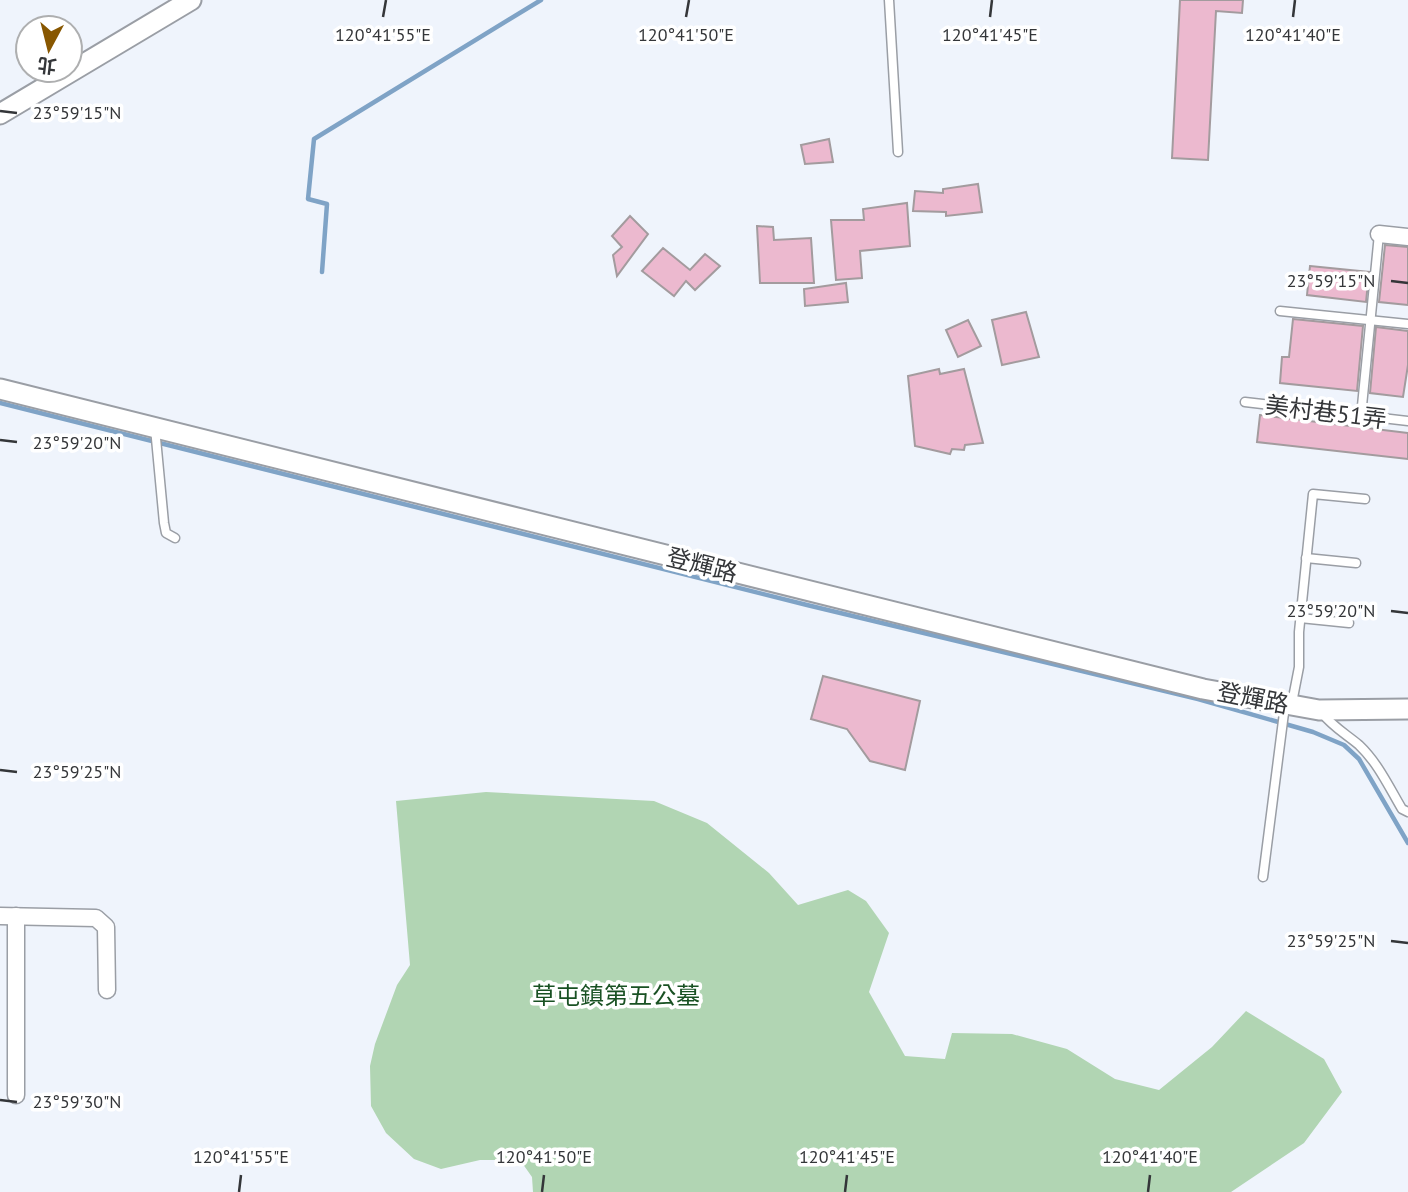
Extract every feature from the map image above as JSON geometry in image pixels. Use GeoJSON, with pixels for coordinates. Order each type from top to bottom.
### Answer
{"type":"FeatureCollection","features":[{"type":"Feature","properties":{"kind":"street"},"geometry":{"type":"LineString","coordinates":[[0,114],[191,0]]}},
{"type":"Feature","properties":{"kind":"street"},"geometry":{"type":"LineString","coordinates":[[1379,234],[1408,237]]}},
{"type":"Feature","properties":{"kind":"street","name":"登輝路"},"geometry":{"type":"LineString","coordinates":[[0,389],[1203,689],[1319,710],[1408,709]]}},
{"type":"Feature","properties":{"kind":"street"},"geometry":{"type":"LineString","coordinates":[[16,1095],[8,916],[96,918],[106,927],[107,990]]}},
{"type":"Feature","properties":{"kind":"lane"},"geometry":{"type":"LineString","coordinates":[[889,0],[898,152]]}},
{"type":"Feature","properties":{"kind":"lane"},"geometry":{"type":"LineString","coordinates":[[1361,416],[1379,234]]}},
{"type":"Feature","properties":{"kind":"lane"},"geometry":{"type":"LineString","coordinates":[[1280,311],[1408,324]]}},
{"type":"Feature","properties":{"kind":"lane","name":"美村巷51弄"},"geometry":{"type":"LineString","coordinates":[[1245,402],[1408,422]]}},
{"type":"Feature","properties":{"kind":"lane"},"geometry":{"type":"LineString","coordinates":[[155,428],[164,523],[166,533],[175,538]]}},
{"type":"Feature","properties":{"kind":"lane"},"geometry":{"type":"LineString","coordinates":[[1263,877],[1289,705],[1300,667],[1300,618],[1313,494],[1365,499]]}},
{"type":"Feature","properties":{"kind":"lane"},"geometry":{"type":"LineString","coordinates":[[1306,558],[1356,563]]}},
{"type":"Feature","properties":{"kind":"lane"},"geometry":{"type":"LineString","coordinates":[[1300,618],[1349,623]]}},
{"type":"Feature","properties":{"kind":"lane"},"geometry":{"type":"LineString","coordinates":[[1319,710],[1336,730],[1359,745],[1378,768],[1402,809],[1408,812]]}},
{"type":"Feature","properties":{"kind":"green space","name":"草屯鎮第五公墓"},"geometry":{"type":"Polygon","coordinates":[[[486,792],[654,801],[707,823],[769,873],[798,905],[848,890],[866,901],[889,933],[869,992],[905,1056],[945,1059],[952,1033],[1012,1034],[1067,1049],[1115,1079],[1159,1090],[1212,1047],[1246,1011],[1324,1059],[1342,1092],[1304,1143],[1231,1192],[533,1192],[532,1177],[520,1160],[480,1160],[441,1169],[414,1159],[386,1133],[371,1106],[370,1066],[375,1044],[397,985],[410,965],[396,801],[486,792]]]}},
{"type":"Feature","properties":{"kind":"building"},"geometry":{"type":"Polygon","coordinates":[[[1180,0],[1243,0],[1242,13],[1216,11],[1208,160],[1172,158],[1180,0]]]}},
{"type":"Feature","properties":{"kind":"building"},"geometry":{"type":"Polygon","coordinates":[[[829,139],[833,162],[805,164],[801,145],[829,139]]]}},
{"type":"Feature","properties":{"kind":"building"},"geometry":{"type":"Polygon","coordinates":[[[978,184],[982,212],[946,216],[946,212],[913,211],[915,191],[943,193],[943,189],[978,184]]]}},
{"type":"Feature","properties":{"kind":"building"},"geometry":{"type":"Polygon","coordinates":[[[907,203],[910,246],[860,251],[862,278],[836,280],[831,220],[864,220],[863,209],[907,203]]]}},
{"type":"Feature","properties":{"kind":"building"},"geometry":{"type":"Polygon","coordinates":[[[630,216],[648,234],[617,276],[613,255],[622,247],[612,236],[630,216]]]}},
{"type":"Feature","properties":{"kind":"building"},"geometry":{"type":"Polygon","coordinates":[[[757,226],[773,227],[774,240],[811,238],[814,283],[760,283],[757,226]]]}},
{"type":"Feature","properties":{"kind":"building"},"geometry":{"type":"Polygon","coordinates":[[[1385,245],[1408,247],[1408,305],[1379,302],[1385,245]]]}},
{"type":"Feature","properties":{"kind":"building"},"geometry":{"type":"Polygon","coordinates":[[[663,248],[690,270],[705,254],[720,266],[695,290],[686,281],[674,296],[642,271],[663,248]]]}},
{"type":"Feature","properties":{"kind":"building"},"geometry":{"type":"Polygon","coordinates":[[[1310,266],[1369,272],[1366,302],[1307,295],[1310,266]]]}},
{"type":"Feature","properties":{"kind":"building"},"geometry":{"type":"Polygon","coordinates":[[[846,283],[848,302],[805,306],[804,289],[846,283]]]}},
{"type":"Feature","properties":{"kind":"building"},"geometry":{"type":"Polygon","coordinates":[[[1026,312],[1039,357],[1002,365],[992,320],[1026,312]]]}},
{"type":"Feature","properties":{"kind":"building"},"geometry":{"type":"Polygon","coordinates":[[[1293,319],[1363,326],[1357,391],[1280,383],[1282,357],[1289,357],[1293,319]]]}},
{"type":"Feature","properties":{"kind":"building"},"geometry":{"type":"Polygon","coordinates":[[[968,320],[981,346],[958,357],[946,330],[968,320]]]}},
{"type":"Feature","properties":{"kind":"building"},"geometry":{"type":"Polygon","coordinates":[[[1376,327],[1408,331],[1408,365],[1403,397],[1370,393],[1376,327]]]}},
{"type":"Feature","properties":{"kind":"building"},"geometry":{"type":"Polygon","coordinates":[[[939,369],[940,374],[964,369],[983,443],[965,445],[964,450],[952,449],[950,454],[915,446],[908,376],[939,369]]]}},
{"type":"Feature","properties":{"kind":"building"},"geometry":{"type":"Polygon","coordinates":[[[1260,415],[1408,433],[1408,459],[1257,442],[1260,415]]]}},
{"type":"Feature","properties":{"kind":"building"},"geometry":{"type":"Polygon","coordinates":[[[823,676],[920,701],[905,770],[870,761],[847,729],[811,719],[823,676]]]}},
{"type":"Feature","properties":{"kind":"waterway"},"geometry":{"type":"LineString","coordinates":[[322,272],[327,204],[308,199],[314,139],[541,0]]}},
{"type":"Feature","properties":{"kind":"waterway"},"geometry":{"type":"LineString","coordinates":[[0,403],[807,605],[1198,699],[1313,732],[1344,745],[1359,759],[1408,843]]}}]}
